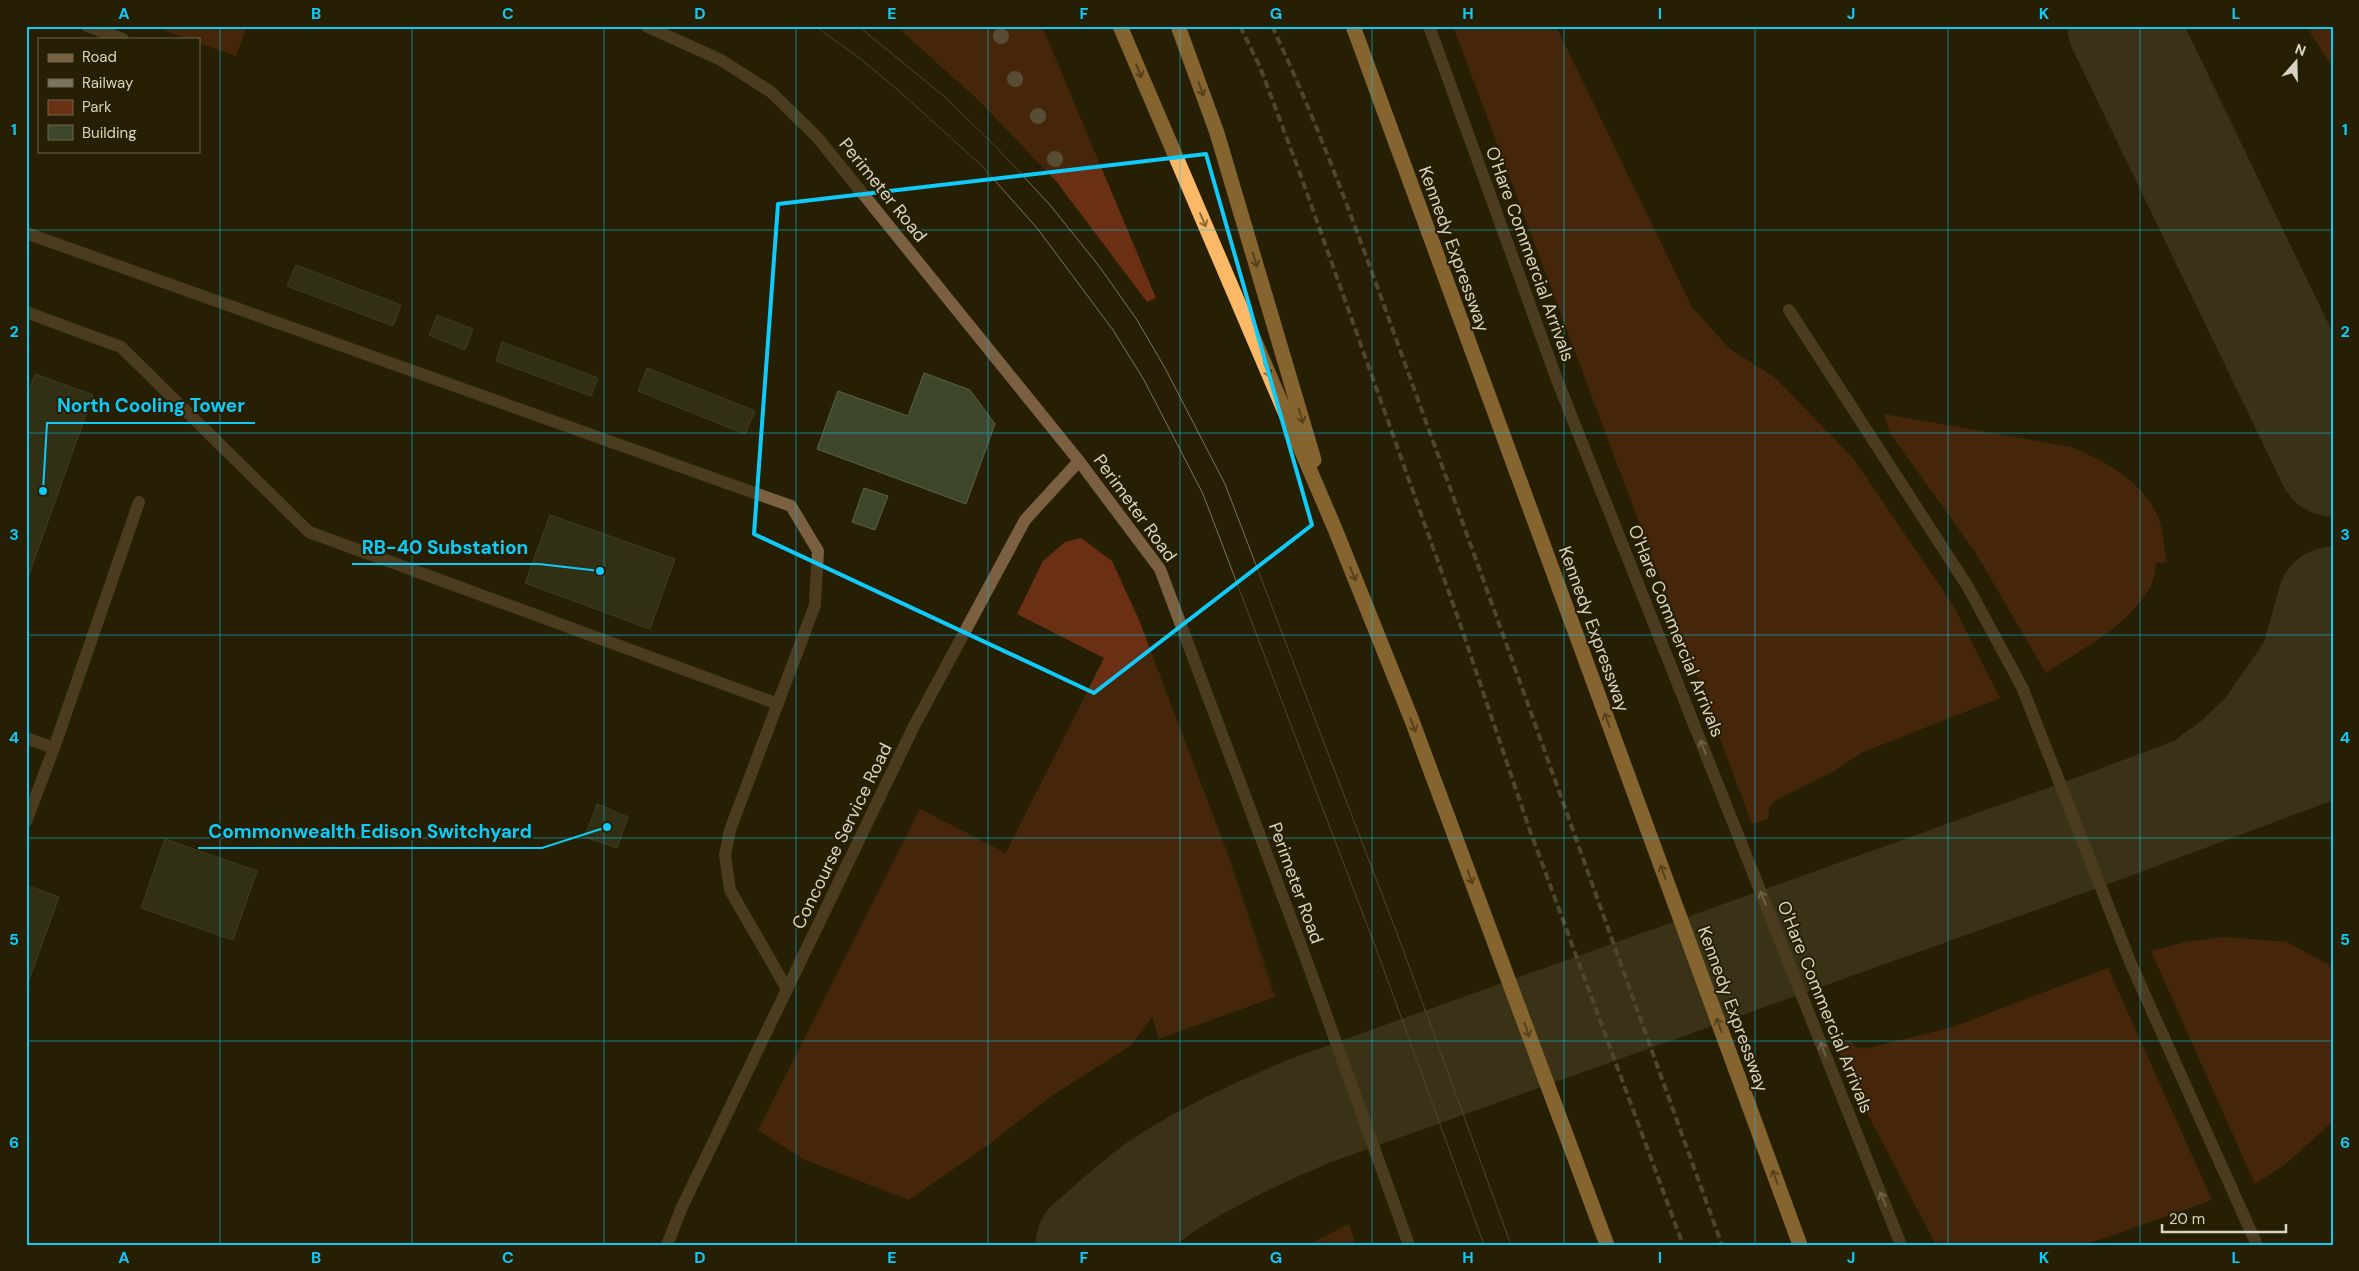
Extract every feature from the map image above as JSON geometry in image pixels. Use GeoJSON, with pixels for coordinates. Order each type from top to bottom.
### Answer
{"type":"FeatureCollection","features":[{"type":"Feature","properties":{"kind":"highway"},"geometry":{"type":"LineString","coordinates":[[1120,26],[1335,529],[1411,718],[1607,1245]]}},
{"type":"Feature","properties":{"kind":"highway"},"geometry":{"type":"LineString","coordinates":[[1178,26],[1217,133],[1335,529]]}},
{"type":"Feature","properties":{"kind":"highway","name":"Kennedy Expressway"},"geometry":{"type":"LineString","coordinates":[[1353,26],[1800,1245]]}},
{"type":"Feature","properties":{"kind":"lane"},"geometry":{"type":"LineString","coordinates":[[87,26],[120,38]]}},
{"type":"Feature","properties":{"kind":"lane","name":"Perimeter Road"},"geometry":{"type":"LineString","coordinates":[[646,26],[721,60],[771,92],[817,137],[1079,461],[1160,569],[1301,947],[1409,1245]]}},
{"type":"Feature","properties":{"kind":"lane","name":"O'Hare Commercial Arrivals"},"geometry":{"type":"LineString","coordinates":[[1428,26],[1557,380],[1901,1245]]}},
{"type":"Feature","properties":{"kind":"lane"},"geometry":{"type":"LineString","coordinates":[[26,233],[792,506],[818,551],[815,605],[730,830],[725,855],[730,890],[787,989]]}},
{"type":"Feature","properties":{"kind":"lane"},"geometry":{"type":"LineString","coordinates":[[1789,310],[1968,587],[2022,687],[2131,964],[2257,1245]]}},
{"type":"Feature","properties":{"kind":"lane"},"geometry":{"type":"LineString","coordinates":[[26,312],[121,347],[309,532],[778,704]]}},
{"type":"Feature","properties":{"kind":"lane","name":"Concourse Service Road"},"geometry":{"type":"LineString","coordinates":[[667,1245],[682,1207],[914,726],[1025,520],[1079,461]]}},
{"type":"Feature","properties":{"kind":"lane"},"geometry":{"type":"LineString","coordinates":[[26,822],[54,748],[139,502]]}},
{"type":"Feature","properties":{"kind":"lane"},"geometry":{"type":"LineString","coordinates":[[26,738],[54,748]]}},
{"type":"Feature","properties":{"kind":"highlighted area"},"geometry":{"type":"Polygon","coordinates":[[[1206,154],[1312,525],[1094,693],[754,534],[778,204],[1206,154]]]}},
{"type":"Feature","properties":{"kind":"green space"},"geometry":{"type":"Polygon","coordinates":[[[153,26],[247,26],[236,56],[200,43],[200,38],[184,38],[153,26]]]}},
{"type":"Feature","properties":{"kind":"green space"},"geometry":{"type":"Polygon","coordinates":[[[896,26],[1042,26],[1156,298],[1147,302],[1056,181],[976,98],[896,26]]]}},
{"type":"Feature","properties":{"kind":"green space"},"geometry":{"type":"Polygon","coordinates":[[[1453,26],[1556,26],[1692,307],[1730,349],[1774,377],[1853,458],[1953,605],[2000,698],[1861,753],[1836,770],[1774,801],[1769,809],[1768,819],[1752,824],[1453,26]]]}},
{"type":"Feature","properties":{"kind":"green space"},"geometry":{"type":"Polygon","coordinates":[[[2306,26],[2333,26],[2333,68],[2306,26]]]}},
{"type":"Feature","properties":{"kind":"green space"},"geometry":{"type":"Polygon","coordinates":[[[1884,414],[2071,447],[2097,459],[2122,474],[2134,484],[2153,507],[2161,525],[2167,562],[2156,563],[2151,586],[2140,603],[2128,615],[2102,637],[2046,673],[1975,552],[1890,433],[1884,414]]]}},
{"type":"Feature","properties":{"kind":"green space"},"geometry":{"type":"Polygon","coordinates":[[[1081,538],[1112,561],[1139,620],[1227,852],[1275,997],[1159,1039],[1152,1017],[1130,1046],[1050,1097],[988,1145],[909,1200],[803,1159],[758,1130],[920,809],[1006,853],[1104,658],[1017,614],[1043,561],[1065,542],[1081,538]]]}},
{"type":"Feature","properties":{"kind":"green space"},"geometry":{"type":"Polygon","coordinates":[[[2225,937],[2287,942],[2333,967],[2333,1121],[2286,1164],[2255,1184],[2151,951],[2185,942],[2225,937]]]}},
{"type":"Feature","properties":{"kind":"green space"},"geometry":{"type":"Polygon","coordinates":[[[2108,968],[2212,1200],[2085,1245],[1936,1245],[1867,1113],[1836,1045],[1850,1041],[1856,1047],[1864,1049],[1950,1028],[2108,968]]]}},
{"type":"Feature","properties":{"kind":"green space"},"geometry":{"type":"Polygon","coordinates":[[[1349,1224],[1356,1245],[1308,1245],[1349,1224]]]}},
{"type":"Feature","properties":{"kind":"building"},"geometry":{"type":"Polygon","coordinates":[[[296,265],[401,305],[393,326],[287,286],[296,265]]]}},
{"type":"Feature","properties":{"kind":"building"},"geometry":{"type":"Polygon","coordinates":[[[437,315],[473,329],[465,350],[429,335],[437,315]]]}},
{"type":"Feature","properties":{"kind":"building"},"geometry":{"type":"Polygon","coordinates":[[[502,342],[598,378],[591,396],[496,361],[502,342]]]}},
{"type":"Feature","properties":{"kind":"building"},"geometry":{"type":"Polygon","coordinates":[[[647,368],[755,411],[745,434],[638,391],[647,368]]]}},
{"type":"Feature","properties":{"kind":"building"},"geometry":{"type":"Polygon","coordinates":[[[924,373],[970,390],[995,424],[966,504],[817,449],[838,391],[908,416],[924,373]]]}},
{"type":"Feature","properties":{"kind":"building"},"geometry":{"type":"Polygon","coordinates":[[[35,374],[93,395],[26,583],[26,399],[35,374]]]}},
{"type":"Feature","properties":{"kind":"building"},"geometry":{"type":"Polygon","coordinates":[[[864,488],[888,496],[875,530],[852,522],[864,488]]]}},
{"type":"Feature","properties":{"kind":"building"},"geometry":{"type":"Polygon","coordinates":[[[550,515],[675,559],[650,629],[525,583],[550,515]]]}},
{"type":"Feature","properties":{"kind":"building"},"geometry":{"type":"Polygon","coordinates":[[[597,804],[628,817],[617,848],[585,837],[597,804]]]}},
{"type":"Feature","properties":{"kind":"building"},"geometry":{"type":"Polygon","coordinates":[[[165,839],[257,871],[233,940],[141,908],[165,839]]]}},
{"type":"Feature","properties":{"kind":"building"},"geometry":{"type":"Polygon","coordinates":[[[26,885],[59,897],[26,988],[26,885]]]}},
{"type":"Feature","properties":{"kind":"taxiway"},"geometry":{"type":"LineString","coordinates":[[2123,26],[2333,461]]}},
{"type":"Feature","properties":{"kind":"taxiway"},"geometry":{"type":"LineString","coordinates":[[2214,780],[2238,763],[2268,734],[2315,666],[2333,602]]}},
{"type":"Feature","properties":{"kind":"taxiway"},"geometry":{"type":"LineString","coordinates":[[1091,1245],[1162,1186],[1198,1164],[1312,1110],[2081,835],[2333,741]]}},
{"type":"Feature","properties":{"kind":"tram line"},"geometry":{"type":"LineString","coordinates":[[815,26],[862,60],[899,91],[982,166],[1037,228],[1113,330],[1144,380],[1203,494],[1377,951],[1484,1245]]}},
{"type":"Feature","properties":{"kind":"tram line"},"geometry":{"type":"LineString","coordinates":[[858,26],[945,97],[998,149],[1050,205],[1099,266],[1137,320],[1165,368],[1225,484],[1401,944],[1511,1245]]}},
{"type":"Feature","properties":{"kind":"railway"},"geometry":{"type":"LineString","coordinates":[[1240,26],[1260,67],[1298,168],[1457,615],[1529,828],[1683,1245]]}},
{"type":"Feature","properties":{"kind":"railway"},"geometry":{"type":"LineString","coordinates":[[1272,26],[1339,183],[1359,237],[1722,1245]]}},
{"type":"Feature","properties":{"kind":"place","name":"North Cooling Tower"},"geometry":{"type":"Point","coordinates":[43,491]}},
{"type":"Feature","properties":{"kind":"place","name":"RB-40 Substation"},"geometry":{"type":"Point","coordinates":[600,571]}},
{"type":"Feature","properties":{"kind":"place","name":"Commonwealth Edison Switchyard"},"geometry":{"type":"Point","coordinates":[607,827]}}]}
